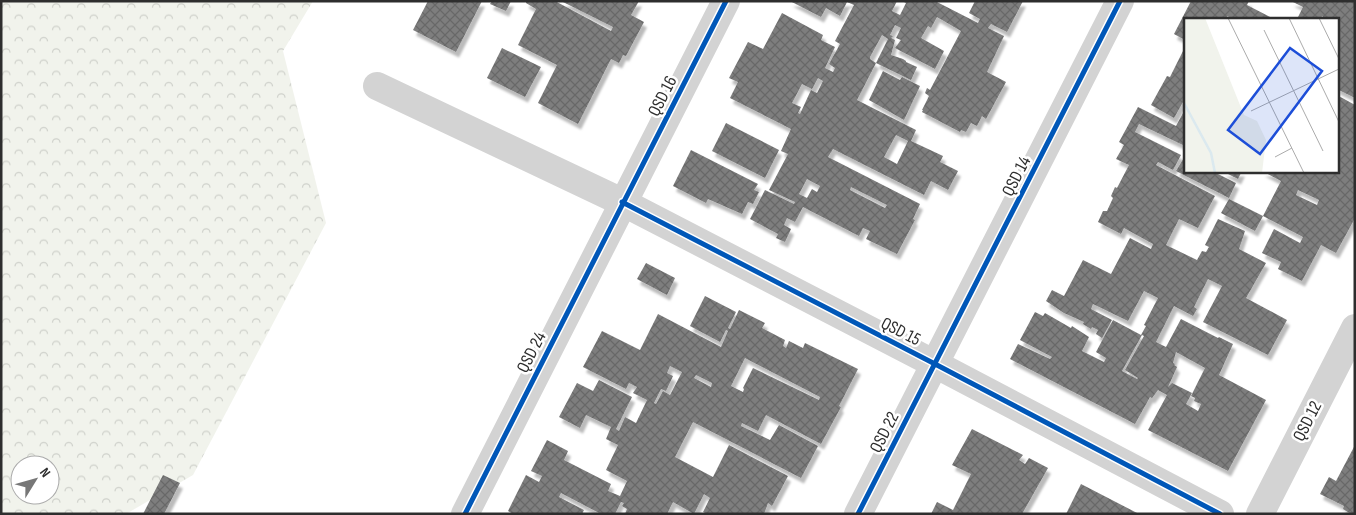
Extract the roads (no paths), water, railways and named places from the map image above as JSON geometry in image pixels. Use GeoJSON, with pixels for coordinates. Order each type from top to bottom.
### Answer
{"type":"FeatureCollection","features":[{"type":"Feature","properties":{"kind":"street","name":"QSD 16"},"geometry":{"type":"LineString","coordinates":[[622,202],[726,1]]}},
{"type":"Feature","properties":{"kind":"street","name":"QSD 14"},"geometry":{"type":"LineString","coordinates":[[936,364],[1120,1]]}},
{"type":"Feature","properties":{"kind":"street","name":"QSD 15"},"geometry":{"type":"LineString","coordinates":[[376,86],[622,202],[936,364],[1220,514]]}},
{"type":"Feature","properties":{"kind":"street","name":"QSD 24"},"geometry":{"type":"LineString","coordinates":[[465,514],[622,202]]}},
{"type":"Feature","properties":{"kind":"street","name":"QSD 12"},"geometry":{"type":"LineString","coordinates":[[1260,514],[1355,328]]}},
{"type":"Feature","properties":{"kind":"street","name":"QSD 22"},"geometry":{"type":"LineString","coordinates":[[858,514],[936,364]]}}]}
